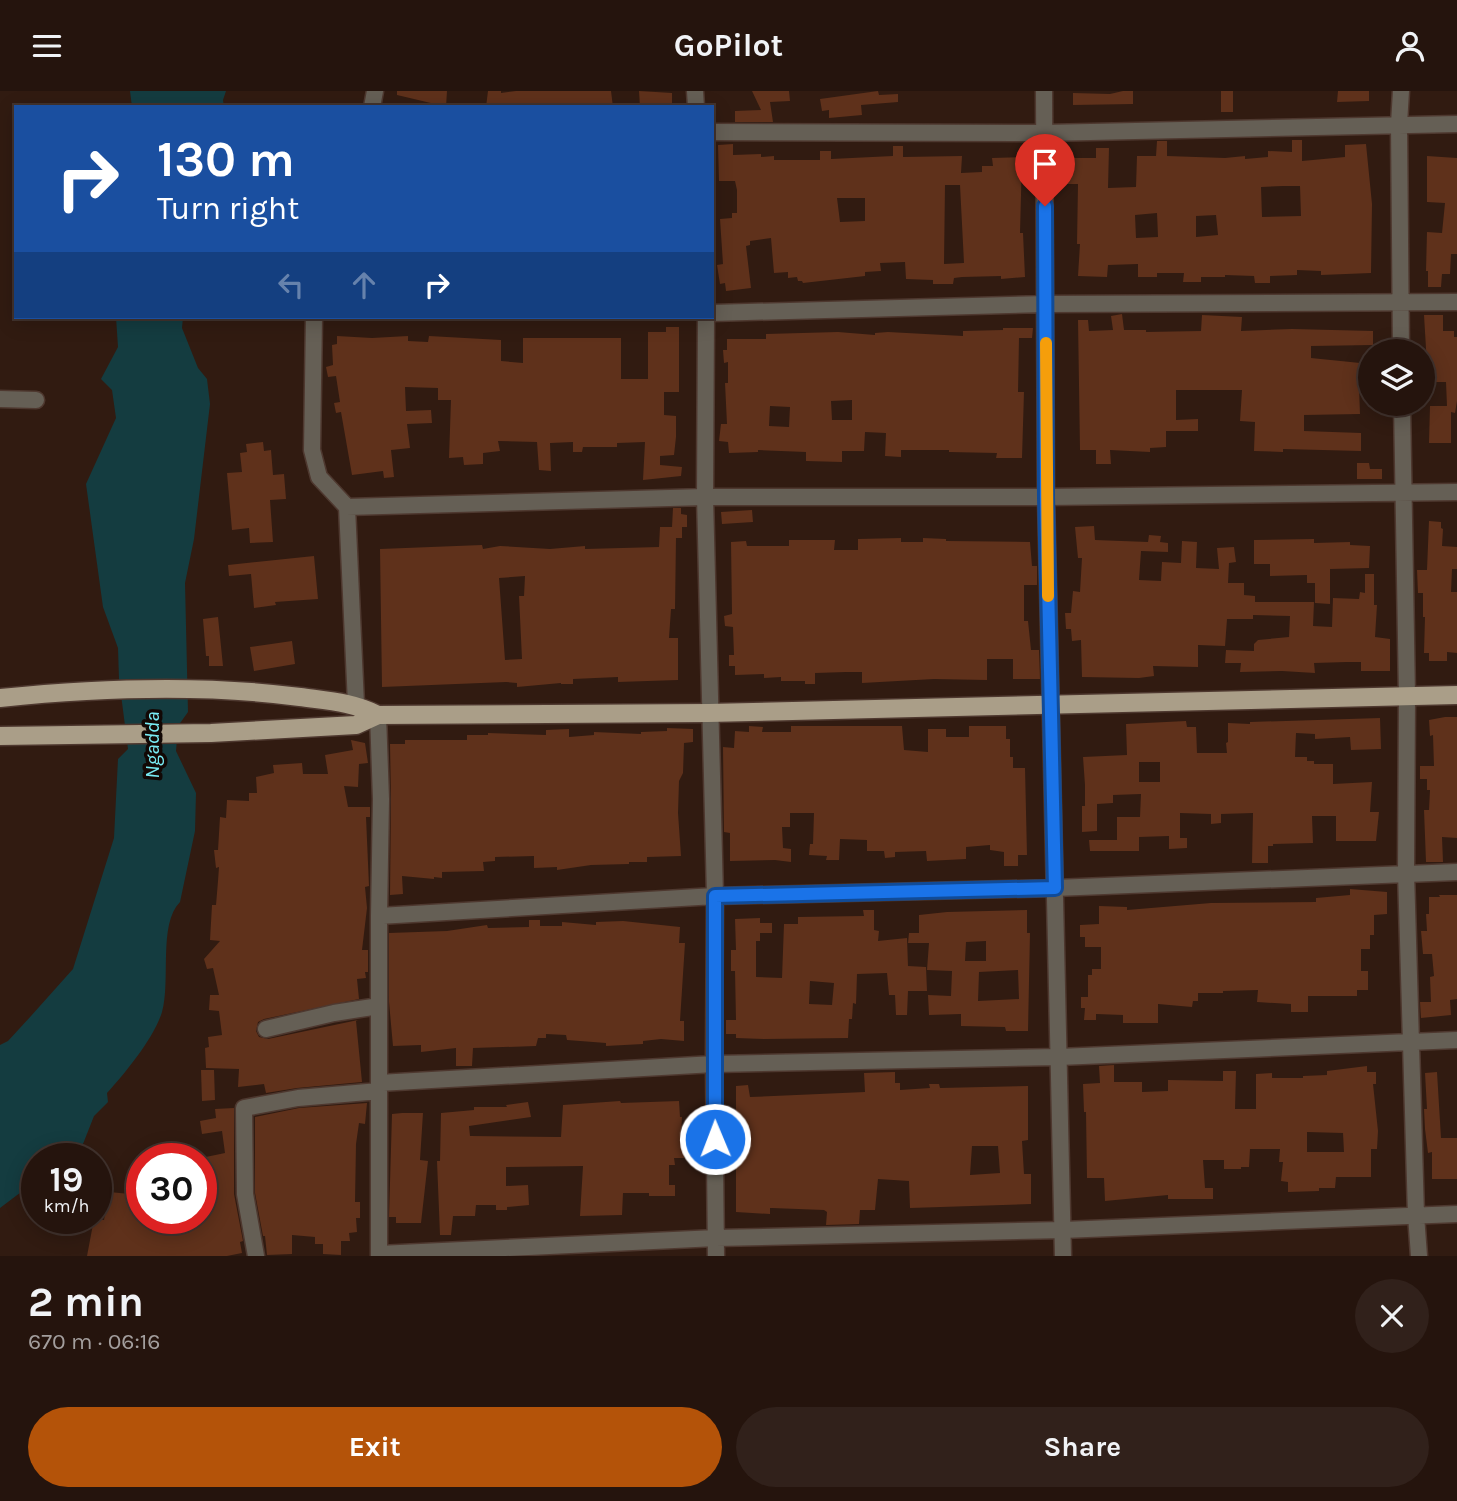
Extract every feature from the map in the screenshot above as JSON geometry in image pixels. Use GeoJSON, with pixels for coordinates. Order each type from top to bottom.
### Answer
{"type":"FeatureCollection","features":[{"type":"Feature","properties":{"kind":"main road"},"geometry":{"type":"LineString","coordinates":[[0,698],[61,692],[243,690],[356,704],[378,715]]}},
{"type":"Feature","properties":{"kind":"main road"},"geometry":{"type":"LineString","coordinates":[[0,736],[211,733],[356,726],[378,715],[708,713],[1457,695]]}},
{"type":"Feature","properties":{"kind":"street"},"geometry":{"type":"LineString","coordinates":[[1044,91],[1046,497],[1063,1256]]}},
{"type":"Feature","properties":{"kind":"street"},"geometry":{"type":"LineString","coordinates":[[1401,91],[1401,339]]}},
{"type":"Feature","properties":{"kind":"street"},"geometry":{"type":"LineString","coordinates":[[714,132],[1045,133],[1457,124]]}},
{"type":"Feature","properties":{"kind":"street"},"geometry":{"type":"LineString","coordinates":[[714,313],[1046,304],[1457,302]]}},
{"type":"Feature","properties":{"kind":"street"},"geometry":{"type":"LineString","coordinates":[[313,319],[312,450],[319,477],[347,507],[356,704]]}},
{"type":"Feature","properties":{"kind":"street"},"geometry":{"type":"LineString","coordinates":[[706,319],[705,497],[708,713],[715,896],[713,1063],[716,1256]]}},
{"type":"Feature","properties":{"kind":"street"},"geometry":{"type":"LineString","coordinates":[[0,399],[36,400]]}},
{"type":"Feature","properties":{"kind":"street"},"geometry":{"type":"LineString","coordinates":[[1402,416],[1407,696],[1406,873],[1419,1256]]}},
{"type":"Feature","properties":{"kind":"street"},"geometry":{"type":"LineString","coordinates":[[347,507],[705,497],[1046,497],[1457,492]]}},
{"type":"Feature","properties":{"kind":"street"},"geometry":{"type":"LineString","coordinates":[[378,715],[382,799],[379,916],[379,1255],[716,1238],[1063,1230],[1457,1215]]}},
{"type":"Feature","properties":{"kind":"street"},"geometry":{"type":"LineString","coordinates":[[379,916],[715,896],[1055,888],[1457,872]]}},
{"type":"Feature","properties":{"kind":"street"},"geometry":{"type":"LineString","coordinates":[[266,1029],[334,1013],[379,1006]]}},
{"type":"Feature","properties":{"kind":"street"},"geometry":{"type":"LineString","coordinates":[[256,1256],[245,1194],[247,1173],[244,1108],[298,1098],[379,1087],[713,1063],[1059,1057],[1457,1040]]}},
{"type":"Feature","properties":{"kind":"water"},"geometry":{"type":"Polygon","coordinates":[[[130,91],[226,91],[224,105],[132,105],[130,91]]]}},
{"type":"Feature","properties":{"kind":"water","name":"Ngadda"},"geometry":{"type":"Polygon","coordinates":[[[116,319],[183,319],[182,328],[198,368],[207,379],[210,404],[194,539],[185,583],[188,712],[178,726],[176,751],[196,793],[195,831],[180,902],[169,924],[164,999],[153,1033],[107,1093],[108,1102],[94,1116],[83,1143],[21,1143],[21,1192],[0,1208],[0,1045],[8,1041],[73,969],[114,838],[118,759],[128,749],[118,648],[103,607],[86,484],[116,418],[112,390],[101,379],[118,347],[116,319]]]}},
{"type":"Feature","properties":{"kind":"building"},"geometry":{"type":"Polygon","coordinates":[[[397,91],[447,91],[446,105],[435,105],[397,95],[397,91]]]}},
{"type":"Feature","properties":{"kind":"building"},"geometry":{"type":"Polygon","coordinates":[[[488,91],[611,91],[613,105],[486,105],[488,91]]]}},
{"type":"Feature","properties":{"kind":"building"},"geometry":{"type":"Polygon","coordinates":[[[639,91],[672,93],[672,105],[640,105],[639,91]]]}},
{"type":"Feature","properties":{"kind":"building"},"geometry":{"type":"Polygon","coordinates":[[[752,91],[789,91],[790,101],[770,102],[773,122],[735,122],[735,111],[761,110],[752,91]]]}},
{"type":"Feature","properties":{"kind":"building"},"geometry":{"type":"Polygon","coordinates":[[[878,91],[879,95],[898,94],[898,102],[861,105],[862,115],[829,118],[829,110],[822,111],[820,99],[878,91]]]}},
{"type":"Feature","properties":{"kind":"building"},"geometry":{"type":"Polygon","coordinates":[[[1133,91],[1133,104],[1073,105],[1073,93],[1110,94],[1133,91]]]}},
{"type":"Feature","properties":{"kind":"building"},"geometry":{"type":"Polygon","coordinates":[[[1221,91],[1233,91],[1233,112],[1221,112],[1221,91]]]}},
{"type":"Feature","properties":{"kind":"building"},"geometry":{"type":"Polygon","coordinates":[[[1338,91],[1369,91],[1369,101],[1337,102],[1338,91]]]}},
{"type":"Feature","properties":{"kind":"building"},"geometry":{"type":"Polygon","coordinates":[[[1292,140],[1302,140],[1302,161],[1345,157],[1345,145],[1366,144],[1372,204],[1371,273],[1321,275],[1321,271],[1297,270],[1297,275],[1270,276],[1270,283],[1255,283],[1254,276],[1225,275],[1201,277],[1201,282],[1183,282],[1184,273],[1157,273],[1157,277],[1138,277],[1138,264],[1108,265],[1107,277],[1078,276],[1078,184],[1067,184],[1067,166],[1071,166],[1071,158],[1096,158],[1096,148],[1109,148],[1108,188],[1136,187],[1137,156],[1156,156],[1157,141],[1167,141],[1167,156],[1245,156],[1245,159],[1268,157],[1268,151],[1292,152],[1292,140]],[[1300,186],[1261,187],[1262,217],[1301,216],[1300,186]],[[1157,213],[1135,215],[1136,238],[1158,237],[1157,213]],[[1216,215],[1196,216],[1196,237],[1218,235],[1216,215]]]}},
{"type":"Feature","properties":{"kind":"building"},"geometry":{"type":"Polygon","coordinates":[[[733,144],[733,155],[761,154],[761,157],[774,156],[774,160],[820,160],[820,151],[831,151],[831,159],[893,156],[893,146],[903,146],[903,157],[962,156],[961,173],[982,172],[982,166],[993,166],[992,158],[1022,157],[1020,233],[1023,233],[1025,277],[962,277],[954,278],[953,284],[933,284],[933,280],[906,279],[905,262],[880,263],[881,271],[865,272],[865,276],[803,283],[798,281],[797,277],[788,278],[788,272],[774,273],[771,238],[750,241],[750,245],[746,246],[751,288],[726,291],[725,283],[720,284],[717,265],[723,264],[720,219],[732,218],[732,213],[737,213],[737,190],[735,181],[719,181],[718,145],[733,144]],[[945,185],[944,264],[964,263],[960,185],[945,185]],[[837,198],[840,222],[865,221],[865,198],[837,198]]]}},
{"type":"Feature","properties":{"kind":"building"},"geometry":{"type":"Polygon","coordinates":[[[1427,156],[1457,158],[1457,254],[1451,254],[1450,274],[1442,274],[1441,287],[1428,287],[1426,271],[1427,232],[1442,233],[1445,203],[1427,202],[1427,156]]]}},
{"type":"Feature","properties":{"kind":"building"},"geometry":{"type":"Polygon","coordinates":[[[1122,314],[1124,330],[1146,332],[1201,331],[1202,315],[1242,317],[1241,331],[1373,331],[1373,339],[1358,339],[1358,345],[1311,346],[1311,358],[1358,363],[1358,414],[1304,415],[1304,431],[1361,433],[1361,451],[1254,451],[1255,422],[1240,421],[1242,390],[1176,390],[1176,420],[1198,419],[1198,431],[1166,431],[1166,447],[1150,448],[1150,452],[1110,450],[1111,464],[1096,464],[1096,450],[1080,450],[1078,320],[1088,320],[1089,331],[1113,330],[1111,316],[1122,314]]]}},
{"type":"Feature","properties":{"kind":"building"},"geometry":{"type":"Polygon","coordinates":[[[1424,315],[1443,315],[1443,331],[1454,331],[1454,337],[1457,337],[1457,401],[1455,413],[1451,412],[1451,443],[1429,443],[1430,416],[1435,416],[1435,406],[1447,406],[1446,382],[1435,382],[1435,339],[1425,339],[1424,315]]]}},
{"type":"Feature","properties":{"kind":"building"},"geometry":{"type":"Polygon","coordinates":[[[666,327],[679,327],[679,392],[664,392],[664,415],[676,416],[676,437],[674,455],[660,456],[660,465],[682,467],[681,476],[643,480],[645,442],[617,443],[617,447],[583,447],[582,452],[573,452],[573,442],[550,443],[551,471],[539,470],[537,442],[498,441],[500,451],[483,453],[483,464],[464,465],[463,457],[449,458],[451,400],[438,400],[438,388],[405,387],[406,411],[431,410],[432,423],[407,424],[410,448],[391,450],[394,477],[384,478],[383,471],[352,475],[341,412],[336,413],[334,403],[340,402],[336,376],[328,377],[326,367],[333,365],[332,345],[337,344],[337,336],[408,336],[408,341],[428,342],[429,336],[501,340],[501,361],[523,363],[523,338],[621,338],[621,379],[648,379],[648,332],[666,332],[666,327]]]}},
{"type":"Feature","properties":{"kind":"building"},"geometry":{"type":"Polygon","coordinates":[[[1033,328],[1032,338],[1019,338],[1018,392],[1024,392],[1022,458],[996,458],[997,453],[949,450],[901,450],[901,457],[885,456],[886,433],[865,432],[864,451],[842,451],[842,462],[806,461],[806,452],[758,450],[729,453],[728,442],[719,441],[721,424],[727,424],[725,383],[728,383],[728,362],[724,363],[723,350],[727,350],[727,339],[766,339],[766,334],[838,332],[963,336],[963,331],[1033,328]],[[852,400],[831,401],[832,420],[852,420],[852,400]],[[770,406],[769,426],[789,427],[790,407],[770,406]]]}},
{"type":"Feature","properties":{"kind":"building"},"geometry":{"type":"Polygon","coordinates":[[[263,442],[264,451],[271,450],[273,475],[284,474],[286,499],[270,500],[273,542],[250,543],[249,528],[232,530],[227,473],[242,472],[240,453],[247,452],[246,444],[263,442]]]}},
{"type":"Feature","properties":{"kind":"building"},"geometry":{"type":"Polygon","coordinates":[[[1357,463],[1369,463],[1370,469],[1382,469],[1382,479],[1357,479],[1357,463]]]}},
{"type":"Feature","properties":{"kind":"building"},"geometry":{"type":"Polygon","coordinates":[[[673,508],[681,508],[681,514],[687,515],[687,527],[682,527],[682,538],[676,538],[675,609],[671,609],[669,638],[678,638],[678,680],[618,682],[618,677],[573,679],[573,684],[517,687],[517,683],[506,682],[382,687],[380,549],[482,545],[483,549],[500,546],[550,549],[585,546],[585,549],[659,547],[660,527],[672,527],[673,508]],[[525,576],[499,578],[505,660],[522,659],[519,596],[524,596],[525,576]]]}},
{"type":"Feature","properties":{"kind":"building"},"geometry":{"type":"Polygon","coordinates":[[[752,510],[753,522],[722,524],[721,512],[752,510]]]}},
{"type":"Feature","properties":{"kind":"building"},"geometry":{"type":"Polygon","coordinates":[[[1429,521],[1441,522],[1442,546],[1457,547],[1457,569],[1452,569],[1451,592],[1457,592],[1457,653],[1447,652],[1447,661],[1429,661],[1429,653],[1424,653],[1423,593],[1418,593],[1417,570],[1427,570],[1429,521]]]}},
{"type":"Feature","properties":{"kind":"building"},"geometry":{"type":"Polygon","coordinates":[[[1094,526],[1095,540],[1148,542],[1149,535],[1161,536],[1160,542],[1168,543],[1168,552],[1141,551],[1139,580],[1161,581],[1162,562],[1181,563],[1182,541],[1197,542],[1196,568],[1219,569],[1217,548],[1234,547],[1236,562],[1229,563],[1228,583],[1244,583],[1244,595],[1255,596],[1255,602],[1314,602],[1313,626],[1332,627],[1333,598],[1359,599],[1360,592],[1365,593],[1365,574],[1374,574],[1374,605],[1377,605],[1375,637],[1390,639],[1390,671],[1361,671],[1361,662],[1347,662],[1314,663],[1315,673],[1240,672],[1241,663],[1225,663],[1226,650],[1254,651],[1254,644],[1258,640],[1289,637],[1290,616],[1253,615],[1253,619],[1227,619],[1225,646],[1198,645],[1198,667],[1153,666],[1154,676],[1139,678],[1082,677],[1081,640],[1072,641],[1071,629],[1066,629],[1065,613],[1071,613],[1073,591],[1080,592],[1082,558],[1078,558],[1075,527],[1094,526]]]}},
{"type":"Feature","properties":{"kind":"building"},"geometry":{"type":"Polygon","coordinates":[[[901,538],[901,542],[923,542],[923,538],[946,541],[1030,542],[1032,566],[1037,566],[1037,585],[1024,585],[1024,621],[1028,621],[1031,650],[1039,650],[1040,679],[1013,679],[1013,659],[987,659],[987,680],[934,679],[862,683],[862,672],[846,672],[815,673],[815,684],[805,684],[805,681],[781,681],[781,677],[764,678],[764,674],[735,675],[735,666],[729,666],[729,655],[734,655],[733,627],[725,626],[724,616],[732,614],[731,542],[746,541],[747,546],[789,546],[789,540],[835,540],[834,550],[858,550],[858,539],[901,538]]]}},
{"type":"Feature","properties":{"kind":"building"},"geometry":{"type":"Polygon","coordinates":[[[1314,539],[1314,543],[1350,542],[1350,545],[1370,546],[1369,568],[1330,569],[1330,604],[1315,603],[1315,583],[1307,583],[1307,575],[1270,576],[1270,564],[1254,564],[1254,540],[1314,539]]]}},
{"type":"Feature","properties":{"kind":"building"},"geometry":{"type":"Polygon","coordinates":[[[314,556],[318,599],[275,602],[276,605],[254,608],[251,574],[229,576],[228,565],[314,556]]]}},
{"type":"Feature","properties":{"kind":"building"},"geometry":{"type":"Polygon","coordinates":[[[218,617],[223,666],[209,666],[203,619],[218,617]]]}},
{"type":"Feature","properties":{"kind":"building"},"geometry":{"type":"Polygon","coordinates":[[[292,641],[295,664],[254,671],[250,647],[292,641]]]}},
{"type":"Feature","properties":{"kind":"building"},"geometry":{"type":"Polygon","coordinates":[[[1457,717],[1457,838],[1442,837],[1443,862],[1426,862],[1424,810],[1429,810],[1430,790],[1427,790],[1427,779],[1420,779],[1420,766],[1434,766],[1433,735],[1430,736],[1429,720],[1457,717]]]}},
{"type":"Feature","properties":{"kind":"building"},"geometry":{"type":"Polygon","coordinates":[[[1380,718],[1381,749],[1351,750],[1350,737],[1315,739],[1315,734],[1296,733],[1295,757],[1307,757],[1307,761],[1314,761],[1314,764],[1333,764],[1333,784],[1372,782],[1370,812],[1379,812],[1376,841],[1336,841],[1336,816],[1312,816],[1313,843],[1273,844],[1268,846],[1268,863],[1252,863],[1253,813],[1221,814],[1221,823],[1211,824],[1211,814],[1180,813],[1180,838],[1187,838],[1187,848],[1169,849],[1169,836],[1139,837],[1139,851],[1090,851],[1089,840],[1117,840],[1117,817],[1140,817],[1141,794],[1113,795],[1113,803],[1097,804],[1097,831],[1082,832],[1082,806],[1085,806],[1083,757],[1127,755],[1126,724],[1186,721],[1187,727],[1196,727],[1197,753],[1227,753],[1228,723],[1380,718]],[[1139,762],[1139,782],[1160,782],[1160,762],[1139,762]]]}},
{"type":"Feature","properties":{"kind":"building"},"geometry":{"type":"Polygon","coordinates":[[[749,726],[763,727],[762,732],[791,732],[791,726],[902,726],[904,750],[928,752],[928,729],[946,729],[946,737],[969,737],[969,726],[1006,726],[1006,739],[1010,739],[1013,768],[1025,768],[1027,855],[1018,855],[1018,866],[1004,866],[1004,852],[990,850],[990,845],[966,847],[966,859],[927,861],[926,851],[895,852],[895,857],[885,858],[884,851],[867,851],[867,840],[840,839],[839,860],[826,860],[827,856],[809,855],[810,844],[813,844],[814,813],[790,813],[790,827],[782,827],[783,848],[791,849],[791,862],[730,861],[730,833],[724,832],[723,747],[734,748],[735,731],[749,732],[749,726]]]}},
{"type":"Feature","properties":{"kind":"building"},"geometry":{"type":"Polygon","coordinates":[[[667,728],[693,729],[693,742],[684,743],[683,773],[679,781],[681,856],[647,857],[647,862],[557,870],[557,867],[534,868],[534,856],[495,857],[495,861],[483,862],[484,871],[442,872],[442,878],[434,879],[402,876],[403,894],[390,895],[390,744],[405,744],[405,740],[467,740],[467,735],[488,733],[546,735],[546,730],[569,729],[569,737],[594,735],[594,732],[641,734],[667,731],[667,728]]]}},
{"type":"Feature","properties":{"kind":"building"},"geometry":{"type":"Polygon","coordinates":[[[351,740],[365,743],[368,763],[359,764],[358,787],[344,786],[348,807],[370,807],[370,817],[366,817],[369,886],[365,887],[367,908],[362,950],[368,950],[368,972],[365,972],[366,978],[357,979],[359,999],[264,1019],[258,1022],[256,1031],[259,1037],[268,1039],[358,1020],[362,1082],[266,1093],[264,1084],[238,1087],[239,1069],[206,1068],[205,1048],[209,1047],[208,1037],[222,1035],[219,1011],[209,1010],[210,995],[219,995],[213,968],[207,969],[204,959],[220,941],[210,940],[212,905],[216,905],[219,867],[216,868],[214,850],[218,850],[220,817],[226,818],[227,800],[249,801],[249,793],[257,793],[256,777],[274,773],[273,765],[302,763],[303,774],[328,774],[325,755],[353,750],[351,740]]]}},
{"type":"Feature","properties":{"kind":"building"},"geometry":{"type":"Polygon","coordinates":[[[1350,889],[1387,892],[1387,914],[1374,915],[1374,935],[1370,935],[1370,949],[1361,949],[1361,971],[1368,971],[1368,990],[1357,990],[1357,996],[1308,996],[1308,1012],[1291,1012],[1291,1004],[1257,1002],[1258,990],[1198,993],[1198,1001],[1193,1001],[1192,1007],[1158,1004],[1158,1023],[1123,1023],[1123,1015],[1096,1014],[1096,1020],[1084,1020],[1085,1008],[1081,1008],[1081,997],[1088,997],[1088,975],[1092,975],[1092,969],[1101,969],[1101,947],[1085,947],[1085,937],[1080,937],[1080,925],[1099,924],[1099,906],[1127,907],[1127,910],[1211,903],[1316,902],[1316,898],[1350,895],[1350,889]]]}},
{"type":"Feature","properties":{"kind":"building"},"geometry":{"type":"Polygon","coordinates":[[[1439,895],[1457,895],[1457,999],[1450,1000],[1451,1015],[1421,1018],[1420,1002],[1431,1002],[1430,977],[1434,976],[1432,954],[1423,954],[1421,931],[1427,931],[1429,897],[1440,897],[1439,895]]]}},
{"type":"Feature","properties":{"kind":"building"},"geometry":{"type":"Polygon","coordinates":[[[863,910],[874,910],[874,930],[879,931],[878,941],[907,938],[908,966],[926,967],[927,991],[908,991],[907,1015],[896,1015],[895,995],[889,995],[887,973],[857,974],[856,1004],[853,1003],[852,1019],[849,1019],[848,1038],[764,1039],[736,1038],[736,1034],[726,1034],[726,1020],[736,1020],[735,971],[731,971],[731,950],[736,950],[735,919],[760,918],[760,923],[772,923],[772,933],[760,933],[760,941],[756,941],[756,977],[782,978],[784,924],[798,924],[798,917],[864,916],[863,910]],[[810,981],[809,1004],[832,1005],[834,983],[810,981]]]}},
{"type":"Feature","properties":{"kind":"building"},"geometry":{"type":"Polygon","coordinates":[[[1027,910],[1027,933],[1030,933],[1028,1031],[1006,1031],[1005,1027],[961,1026],[961,1014],[929,1015],[928,995],[951,996],[952,971],[927,970],[929,943],[908,943],[909,933],[919,933],[919,915],[1027,910]],[[986,941],[966,942],[965,961],[986,961],[986,941]],[[1018,970],[979,972],[978,1001],[1019,999],[1018,970]]]}},
{"type":"Feature","properties":{"kind":"building"},"geometry":{"type":"Polygon","coordinates":[[[529,920],[540,920],[540,926],[562,926],[562,922],[596,925],[596,922],[623,921],[680,927],[679,943],[685,943],[680,1021],[684,1021],[684,1041],[661,1039],[643,1041],[643,1044],[606,1046],[606,1043],[567,1040],[566,1035],[546,1034],[546,1038],[538,1038],[536,1046],[473,1048],[472,1066],[456,1066],[456,1048],[421,1052],[421,1045],[393,1046],[389,1002],[389,933],[447,931],[487,925],[488,928],[529,927],[529,920]]]}},
{"type":"Feature","properties":{"kind":"building"},"geometry":{"type":"Polygon","coordinates":[[[1114,1065],[1114,1082],[1142,1082],[1142,1092],[1168,1091],[1168,1080],[1223,1081],[1223,1071],[1236,1071],[1235,1109],[1256,1109],[1256,1074],[1272,1073],[1272,1078],[1303,1078],[1327,1075],[1327,1071],[1367,1066],[1367,1072],[1376,1072],[1376,1084],[1373,1084],[1378,1131],[1377,1149],[1371,1149],[1371,1177],[1336,1177],[1335,1188],[1288,1192],[1288,1182],[1281,1181],[1283,1162],[1279,1162],[1280,1149],[1250,1149],[1249,1167],[1241,1169],[1224,1169],[1224,1160],[1203,1160],[1205,1188],[1213,1188],[1213,1199],[1168,1199],[1168,1195],[1105,1201],[1104,1178],[1087,1178],[1084,1112],[1083,1084],[1100,1083],[1099,1066],[1114,1065]],[[1307,1132],[1307,1152],[1344,1152],[1343,1133],[1307,1132]]]}},
{"type":"Feature","properties":{"kind":"building"},"geometry":{"type":"Polygon","coordinates":[[[201,1070],[214,1070],[215,1100],[202,1101],[201,1070]]]}},
{"type":"Feature","properties":{"kind":"building"},"geometry":{"type":"Polygon","coordinates":[[[895,1072],[895,1083],[900,1083],[900,1090],[930,1088],[929,1084],[939,1084],[940,1088],[1028,1086],[1028,1140],[1022,1141],[1024,1174],[1031,1174],[1031,1204],[910,1208],[909,1181],[878,1179],[875,1210],[860,1210],[859,1224],[826,1225],[827,1212],[824,1210],[770,1208],[770,1214],[736,1212],[736,1086],[748,1085],[750,1097],[865,1092],[864,1073],[895,1072]],[[972,1146],[970,1175],[1000,1173],[998,1146],[972,1146]]]}},
{"type":"Feature","properties":{"kind":"building"},"geometry":{"type":"Polygon","coordinates":[[[1437,1072],[1441,1138],[1457,1138],[1457,1179],[1432,1179],[1432,1152],[1428,1153],[1425,1129],[1425,1073],[1437,1072]]]}},
{"type":"Feature","properties":{"kind":"building"},"geometry":{"type":"Polygon","coordinates":[[[679,1101],[681,1133],[686,1133],[684,1158],[674,1158],[675,1165],[669,1165],[669,1185],[675,1185],[675,1196],[623,1193],[622,1215],[580,1216],[583,1166],[506,1167],[506,1186],[528,1185],[529,1205],[496,1210],[496,1205],[476,1205],[475,1216],[453,1216],[451,1235],[440,1235],[437,1161],[440,1161],[441,1113],[474,1110],[474,1107],[507,1107],[506,1105],[528,1102],[531,1117],[469,1126],[470,1136],[561,1137],[563,1105],[679,1101]]]}},
{"type":"Feature","properties":{"kind":"building"},"geometry":{"type":"Polygon","coordinates":[[[367,1103],[365,1124],[359,1123],[356,1144],[355,1202],[360,1202],[360,1218],[356,1218],[357,1232],[349,1233],[350,1241],[341,1241],[341,1255],[323,1254],[323,1244],[315,1244],[315,1237],[292,1235],[292,1254],[267,1255],[255,1193],[255,1117],[299,1108],[367,1103]]]}},
{"type":"Feature","properties":{"kind":"building"},"geometry":{"type":"Polygon","coordinates":[[[234,1108],[234,1194],[243,1241],[240,1242],[242,1253],[227,1256],[87,1256],[91,1234],[112,1234],[112,1192],[126,1194],[126,1234],[217,1234],[217,1155],[225,1153],[222,1131],[202,1134],[200,1121],[216,1118],[215,1109],[234,1108]]]}},
{"type":"Feature","properties":{"kind":"building"},"geometry":{"type":"Polygon","coordinates":[[[423,1113],[420,1160],[428,1161],[421,1223],[396,1223],[396,1217],[389,1217],[392,1114],[423,1113]]]}},
{"type":"Feature","properties":{"kind":"slow traffic"},"geometry":{"type":"LineString","coordinates":[[1046,343],[1048,596]]}},
{"type":"Feature","properties":{"kind":"route"},"geometry":{"type":"LineString","coordinates":[[715,1139],[715,896],[1055,888],[1046,497],[1045,206]]}}]}
